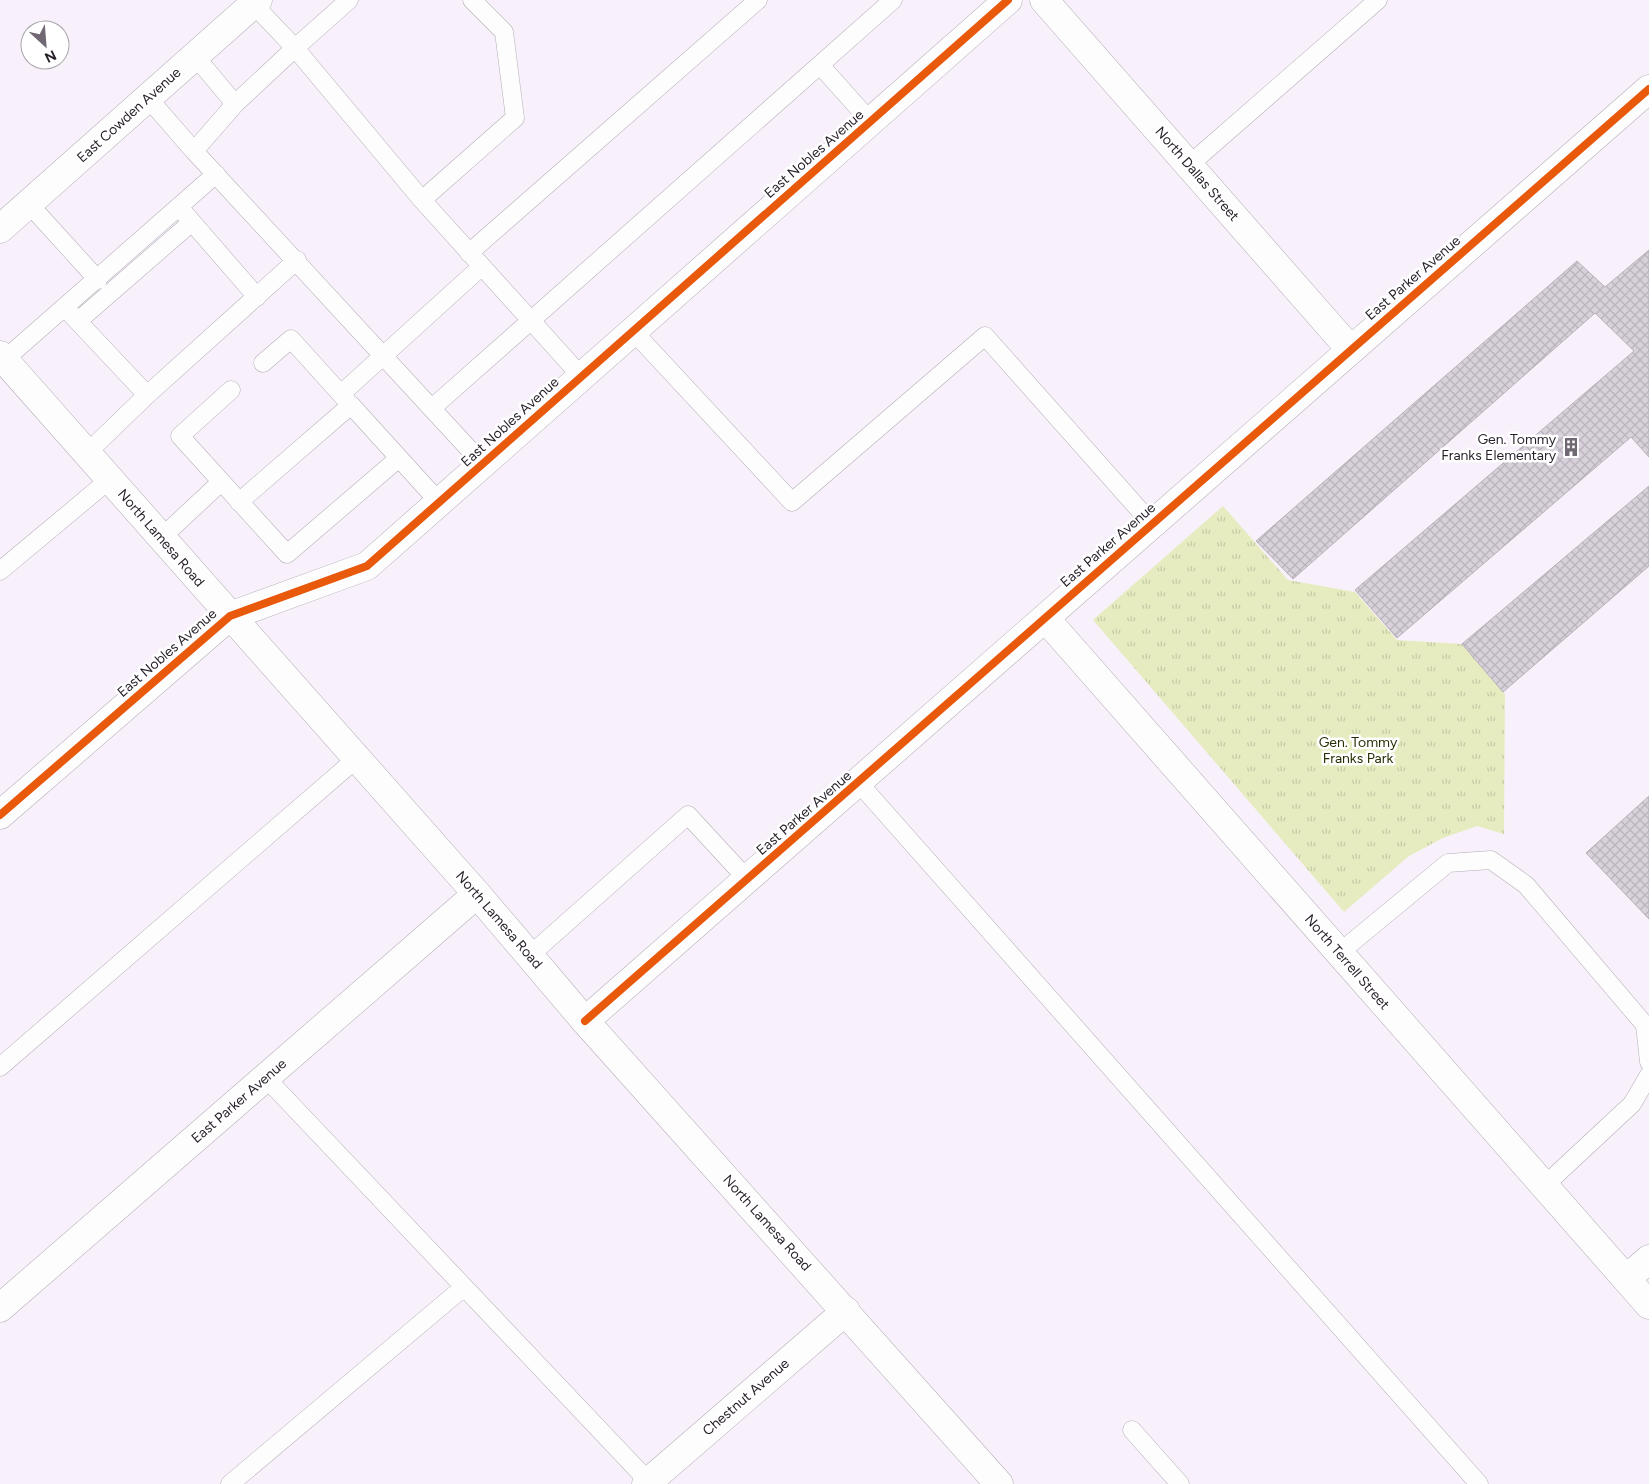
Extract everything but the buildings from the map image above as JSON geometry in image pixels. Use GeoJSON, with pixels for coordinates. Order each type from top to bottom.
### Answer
{"type":"FeatureCollection","features":[{"type":"Feature","properties":{"kind":"street","name":"East Nobles Avenue"},"geometry":{"type":"LineString","coordinates":[[0,815],[230,616],[366,566],[1008,0]]}},
{"type":"Feature","properties":{"kind":"street","name":"North Dallas Street"},"geometry":{"type":"LineString","coordinates":[[1044,0],[1350,349]]}},
{"type":"Feature","properties":{"kind":"street","name":"East Cowden Avenue"},"geometry":{"type":"LineString","coordinates":[[0,229],[256,2]]}},
{"type":"Feature","properties":{"kind":"street","name":"East Parker Avenue"},"geometry":{"type":"LineString","coordinates":[[585,1021],[1649,89]]}},
{"type":"Feature","properties":{"kind":"street","name":"North Lamesa Road"},"geometry":{"type":"LineString","coordinates":[[2,358],[160,539],[477,894],[585,1021],[999,1484]]}},
{"type":"Feature","properties":{"kind":"street","name":"North Terrell Street"},"geometry":{"type":"LineString","coordinates":[[1045,618],[1649,1305]]}},
{"type":"Feature","properties":{"kind":"street","name":"East Parker Avenue"},"geometry":{"type":"LineString","coordinates":[[0,1308],[477,894]]}},
{"type":"Feature","properties":{"kind":"street"},"geometry":{"type":"LineString","coordinates":[[1626,1279],[1649,1259]]}},
{"type":"Feature","properties":{"kind":"street","name":"Chestnut Avenue"},"geometry":{"type":"LineString","coordinates":[[648,1483],[846,1311]]}},
{"type":"Feature","properties":{"kind":"lane"},"geometry":{"type":"LineString","coordinates":[[194,151],[235,104],[349,0]]}},
{"type":"Feature","properties":{"kind":"lane"},"geometry":{"type":"LineString","coordinates":[[422,200],[515,118],[504,32],[472,0]]}},
{"type":"Feature","properties":{"kind":"lane"},"geometry":{"type":"LineString","coordinates":[[469,254],[758,0]]}},
{"type":"Feature","properties":{"kind":"lane"},"geometry":{"type":"LineString","coordinates":[[432,408],[893,0]]}},
{"type":"Feature","properties":{"kind":"lane"},"geometry":{"type":"LineString","coordinates":[[1189,165],[1378,0]]}},
{"type":"Feature","properties":{"kind":"lane"},"geometry":{"type":"LineString","coordinates":[[256,2],[422,200],[581,376]]}},
{"type":"Feature","properties":{"kind":"lane"},"geometry":{"type":"LineString","coordinates":[[195,56],[235,104]]}},
{"type":"Feature","properties":{"kind":"lane"},"geometry":{"type":"LineString","coordinates":[[820,65],[870,121]]}},
{"type":"Feature","properties":{"kind":"lane"},"geometry":{"type":"LineString","coordinates":[[148,98],[194,151],[297,260],[482,463]]}},
{"type":"Feature","properties":{"kind":"lane"},"geometry":{"type":"LineString","coordinates":[[2,358],[98,280],[216,174]]}},
{"type":"Feature","properties":{"kind":"lane"},"geometry":{"type":"LineString","coordinates":[[29,204],[98,280]]}},
{"type":"Feature","properties":{"kind":"lane"},"geometry":{"type":"LineString","coordinates":[[178,207],[257,297]]}},
{"type":"Feature","properties":{"kind":"lane"},"geometry":{"type":"LineString","coordinates":[[78,321],[192,222]]}},
{"type":"Feature","properties":{"kind":"lane"},"geometry":{"type":"LineString","coordinates":[[86,454],[147,395],[297,260]]}},
{"type":"Feature","properties":{"kind":"lane"},"geometry":{"type":"LineString","coordinates":[[239,502],[346,400],[384,356],[481,267]]}},
{"type":"Feature","properties":{"kind":"lane"},"geometry":{"type":"LineString","coordinates":[[65,308],[147,395]]}},
{"type":"Feature","properties":{"kind":"lane"},"geometry":{"type":"LineString","coordinates":[[632,331],[792,502],[986,336],[1152,524]]}},
{"type":"Feature","properties":{"kind":"lane"},"geometry":{"type":"LineString","coordinates":[[263,364],[291,339],[439,502]]}},
{"type":"Feature","properties":{"kind":"lane"},"geometry":{"type":"LineString","coordinates":[[231,390],[180,436],[287,554],[399,458]]}},
{"type":"Feature","properties":{"kind":"lane"},"geometry":{"type":"LineString","coordinates":[[0,571],[109,480]]}},
{"type":"Feature","properties":{"kind":"lane"},"geometry":{"type":"LineString","coordinates":[[160,539],[222,482]]}},
{"type":"Feature","properties":{"kind":"lane"},"geometry":{"type":"LineString","coordinates":[[0,1068],[356,759]]}},
{"type":"Feature","properties":{"kind":"lane"},"geometry":{"type":"LineString","coordinates":[[858,782],[1479,1484]]}},
{"type":"Feature","properties":{"kind":"lane"},"geometry":{"type":"LineString","coordinates":[[529,956],[688,815],[747,879]]}},
{"type":"Feature","properties":{"kind":"lane"},"geometry":{"type":"LineString","coordinates":[[1339,953],[1448,863],[1491,860],[1526,885],[1645,1025],[1649,1062]]}},
{"type":"Feature","properties":{"kind":"lane"},"geometry":{"type":"LineString","coordinates":[[1544,1186],[1632,1104],[1649,1075]]}},
{"type":"Feature","properties":{"kind":"lane"},"geometry":{"type":"LineString","coordinates":[[266,1078],[648,1483]]}},
{"type":"Feature","properties":{"kind":"lane"},"geometry":{"type":"LineString","coordinates":[[230,1484],[464,1287]]}},
{"type":"Feature","properties":{"kind":"lane"},"geometry":{"type":"LineString","coordinates":[[1132,1430],[1180,1484]]}},
{"type":"Feature","properties":{"kind":"green space","name":"Gen. Tommy Franks Park"},"geometry":{"type":"Polygon","coordinates":[[[1223,506],[1288,580],[1355,592],[1397,640],[1462,644],[1505,694],[1504,834],[1477,826],[1443,838],[1409,856],[1344,912],[1093,620],[1223,506]]]}},
{"type":"Feature","properties":{"kind":"cycle path"},"geometry":{"type":"LineString","coordinates":[[0,815],[230,616],[367,566],[1008,0]]}},
{"type":"Feature","properties":{"kind":"cycle path"},"geometry":{"type":"LineString","coordinates":[[585,1021],[1649,89]]}},
{"type":"Feature","properties":{"kind":"place","name":"Gen. Tommy Franks Elementary"},"geometry":{"type":"Point","coordinates":[1571,447]}}]}
